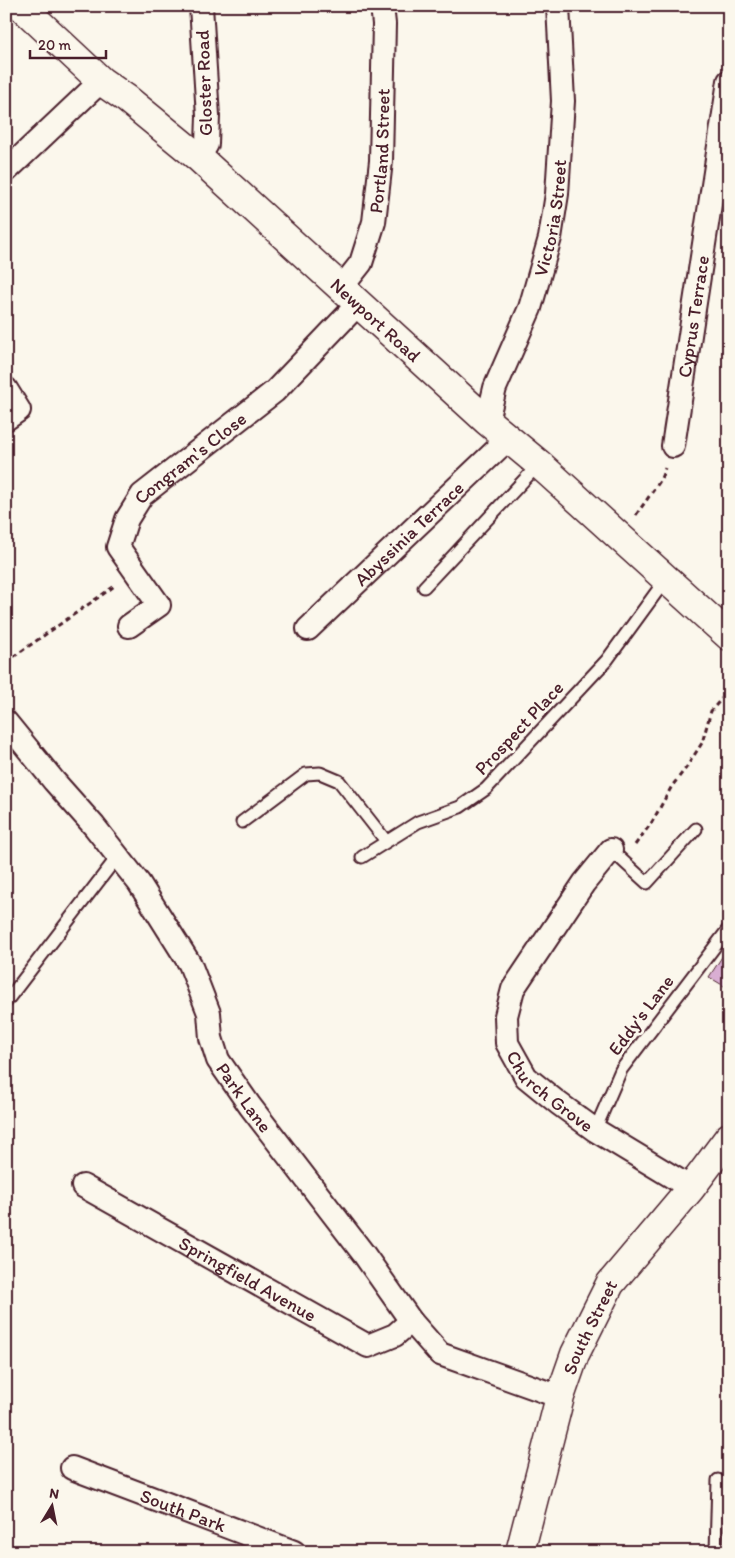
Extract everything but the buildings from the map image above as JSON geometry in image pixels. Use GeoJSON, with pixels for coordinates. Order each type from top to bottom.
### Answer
{"type":"FeatureCollection","features":[{"type":"Feature","properties":{"kind":"street","name":"Newport Road"},"geometry":{"type":"LineString","coordinates":[[20,6],[101,81],[127,99],[199,158],[487,421],[539,464],[729,636]]}},
{"type":"Feature","properties":{"kind":"street","name":"Gloster Road"},"geometry":{"type":"LineString","coordinates":[[199,158],[207,144],[208,116],[201,6]]}},
{"type":"Feature","properties":{"kind":"street","name":"Portland Street"},"geometry":{"type":"LineString","coordinates":[[350,296],[374,222],[381,161],[384,24],[382,6]]}},
{"type":"Feature","properties":{"kind":"street","name":"Victoria Street"},"geometry":{"type":"LineString","coordinates":[[487,421],[495,388],[530,308],[550,238],[557,194],[563,101],[558,6]]}},
{"type":"Feature","properties":{"kind":"street"},"geometry":{"type":"LineString","coordinates":[[6,171],[101,81]]}},
{"type":"Feature","properties":{"kind":"street","name":"Cyprus Terrace"},"geometry":{"type":"LineString","coordinates":[[673,446],[729,81]]}},
{"type":"Feature","properties":{"kind":"street","name":"Congram's Close"},"geometry":{"type":"LineString","coordinates":[[129,626],[159,605],[118,547],[127,519],[142,495],[275,391],[350,296]]}},
{"type":"Feature","properties":{"kind":"street"},"geometry":{"type":"LineString","coordinates":[[6,389],[13,415]]}},
{"type":"Feature","properties":{"kind":"street","name":"Abyssinia Terrace"},"geometry":{"type":"LineString","coordinates":[[308,629],[508,439]]}},
{"type":"Feature","properties":{"kind":"street","name":"Park Lane"},"geometry":{"type":"LineString","coordinates":[[6,722],[139,883],[190,964],[209,1014],[211,1038],[218,1060],[250,1106],[363,1253],[411,1322],[440,1354],[560,1397]]}},
{"type":"Feature","properties":{"kind":"street","name":"Church Grove"},"geometry":{"type":"LineString","coordinates":[[611,850],[584,883],[513,989],[506,1016],[507,1044],[526,1077],[558,1103],[595,1130],[691,1188]]}},
{"type":"Feature","properties":{"kind":"street","name":"South Street"},"geometry":{"type":"LineString","coordinates":[[520,1552],[560,1397],[575,1354],[610,1284],[691,1188],[729,1137]]}},
{"type":"Feature","properties":{"kind":"street","name":"Springfield Avenue"},"geometry":{"type":"LineString","coordinates":[[83,1186],[368,1346],[395,1335],[411,1322]]}},
{"type":"Feature","properties":{"kind":"street","name":"South Park"},"geometry":{"type":"LineString","coordinates":[[72,1468],[294,1552]]}},
{"type":"Feature","properties":{"kind":"lane"},"geometry":{"type":"LineString","coordinates":[[424,587],[539,464]]}},
{"type":"Feature","properties":{"kind":"lane","name":"Prospect Place"},"geometry":{"type":"LineString","coordinates":[[362,857],[418,822],[460,807],[486,789],[607,660],[666,579]]}},
{"type":"Feature","properties":{"kind":"lane"},"geometry":{"type":"LineString","coordinates":[[242,822],[306,774],[320,773],[339,781],[386,841]]}},
{"type":"Feature","properties":{"kind":"lane"},"geometry":{"type":"LineString","coordinates":[[611,850],[646,883],[696,829]]}},
{"type":"Feature","properties":{"kind":"lane"},"geometry":{"type":"LineString","coordinates":[[6,1002],[118,856]]}},
{"type":"Feature","properties":{"kind":"lane","name":"Eddy's Lane"},"geometry":{"type":"LineString","coordinates":[[595,1130],[621,1070],[729,928]]}},
{"type":"Feature","properties":{"kind":"lane"},"geometry":{"type":"LineString","coordinates":[[716,1552],[718,1480]]}},
{"type":"Feature","properties":{"kind":"path"},"geometry":{"type":"LineString","coordinates":[[618,535],[636,516],[660,481],[673,446]]}},
{"type":"Feature","properties":{"kind":"path"},"geometry":{"type":"LineString","coordinates":[[6,662],[135,572]]}},
{"type":"Feature","properties":{"kind":"path"},"geometry":{"type":"LineString","coordinates":[[611,850],[626,858],[652,822],[672,786],[702,743],[711,711],[729,690]]}}]}
